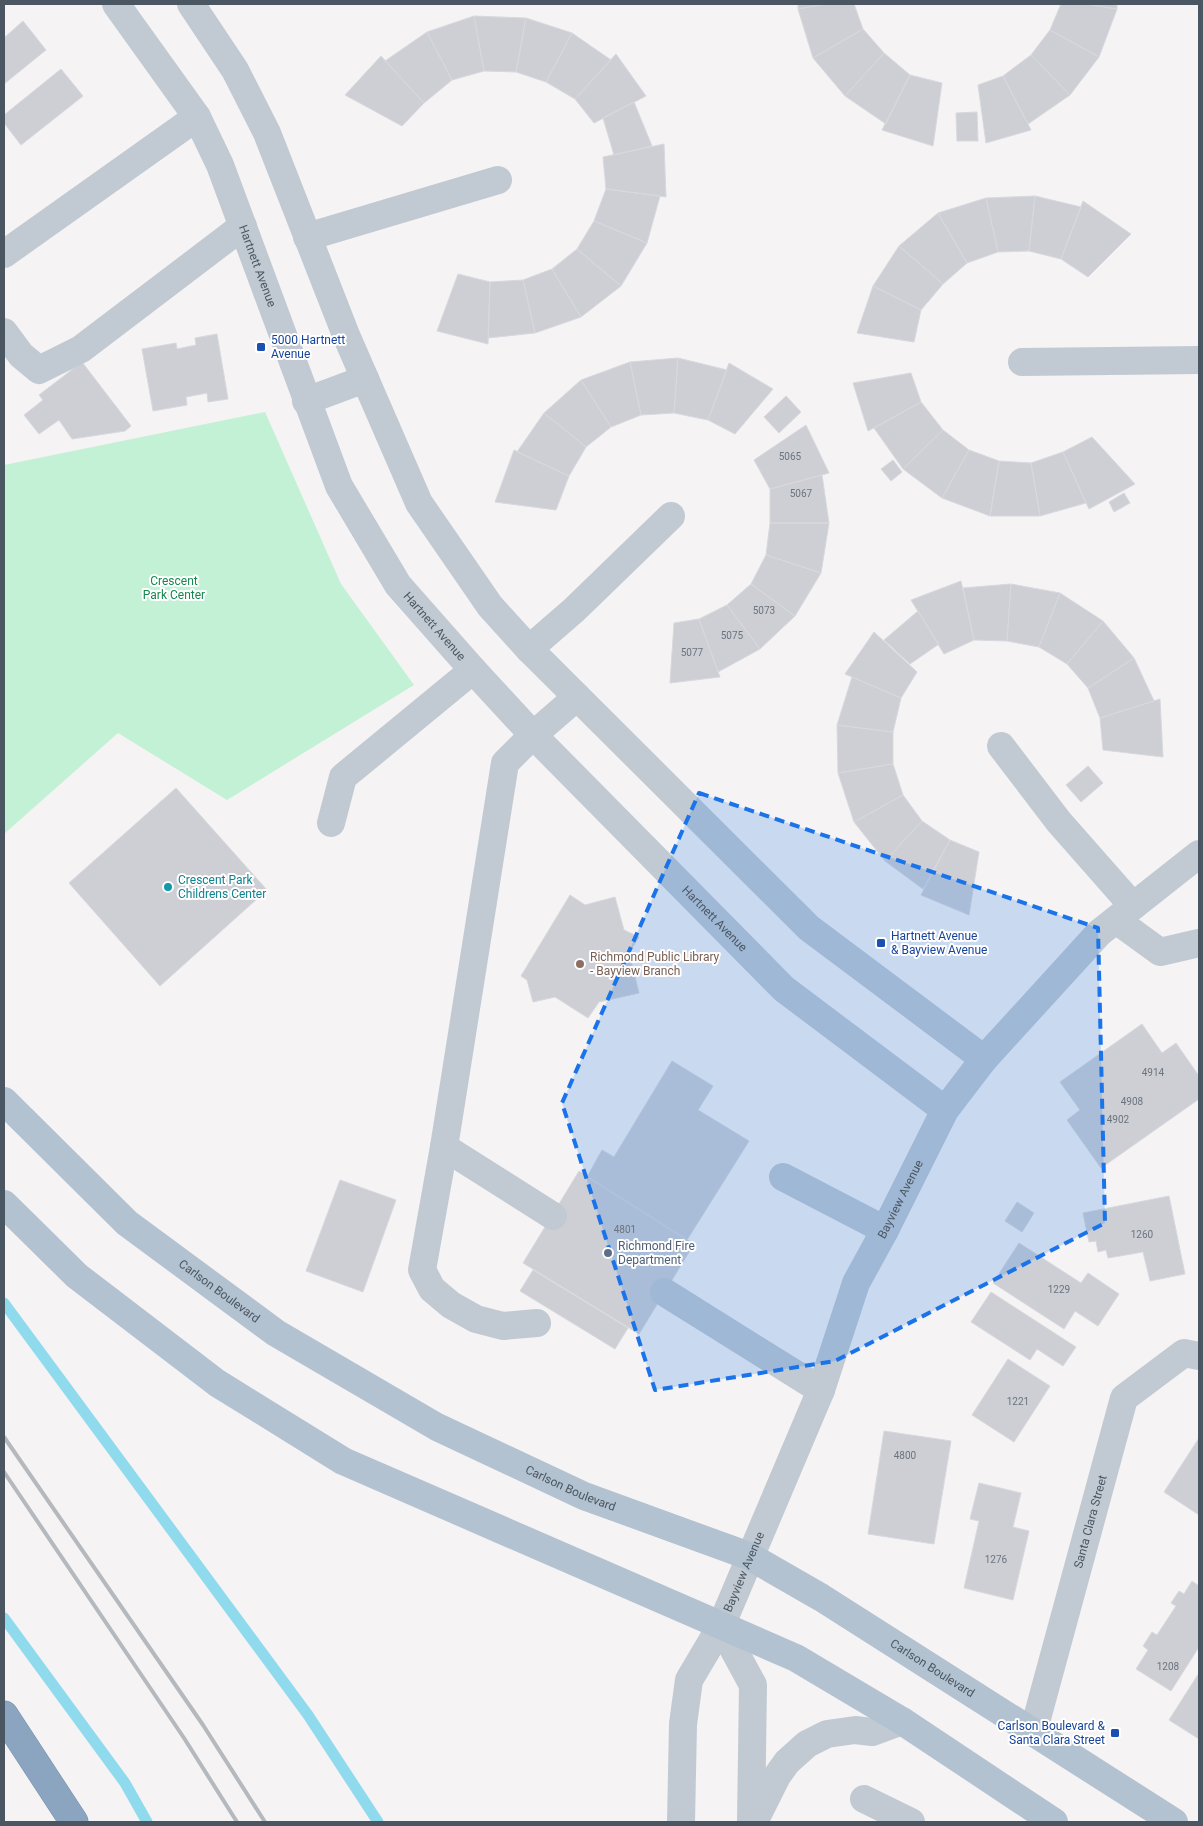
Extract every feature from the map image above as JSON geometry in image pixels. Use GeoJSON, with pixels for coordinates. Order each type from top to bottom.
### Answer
{"type":"FeatureCollection","features":[{"type":"Feature","properties":{"kind":"highway"},"geometry":{"type":"LineString","coordinates":[[4,1715],[74,1822]]}},
{"type":"Feature","properties":{"kind":"main road","name":"Carlson Boulevard"},"geometry":{"type":"LineString","coordinates":[[4,1101],[128,1223],[276,1333],[437,1427],[584,1496],[750,1556],[822,1598],[1174,1822]]}},
{"type":"Feature","properties":{"kind":"main road"},"geometry":{"type":"LineString","coordinates":[[4,1204],[77,1276],[217,1383],[343,1461],[796,1658],[902,1721],[1054,1822]]}},
{"type":"Feature","properties":{"kind":"street","name":"Hartnett Avenue"},"geometry":{"type":"LineString","coordinates":[[116,4],[197,117],[220,166],[243,226],[338,486],[398,585],[533,735],[784,989],[945,1110]]}},
{"type":"Feature","properties":{"kind":"street"},"geometry":{"type":"LineString","coordinates":[[191,4],[235,70],[267,133],[365,379],[419,504],[490,606],[529,649],[809,928],[984,1059]]}},
{"type":"Feature","properties":{"kind":"street"},"geometry":{"type":"LineString","coordinates":[[4,254],[197,117]]}},
{"type":"Feature","properties":{"kind":"street"},"geometry":{"type":"LineString","coordinates":[[307,237],[498,180]]}},
{"type":"Feature","properties":{"kind":"street"},"geometry":{"type":"LineString","coordinates":[[4,332],[21,356],[40,370],[80,349],[243,226]]}},
{"type":"Feature","properties":{"kind":"street"},"geometry":{"type":"LineString","coordinates":[[1022,362],[1199,360]]}},
{"type":"Feature","properties":{"kind":"street"},"geometry":{"type":"LineString","coordinates":[[306,401],[365,379]]}},
{"type":"Feature","properties":{"kind":"street"},"geometry":{"type":"LineString","coordinates":[[529,649],[574,610],[671,516]]}},
{"type":"Feature","properties":{"kind":"street"},"geometry":{"type":"LineString","coordinates":[[331,823],[343,777],[473,670]]}},
{"type":"Feature","properties":{"kind":"street"},"geometry":{"type":"LineString","coordinates":[[537,1323],[503,1326],[476,1319],[451,1305],[432,1289],[422,1270],[444,1147],[505,762],[533,735],[578,697]]}},
{"type":"Feature","properties":{"kind":"street"},"geometry":{"type":"LineString","coordinates":[[1001,746],[1125,913],[1160,952],[1199,943]]}},
{"type":"Feature","properties":{"kind":"street","name":"Bayview Avenue"},"geometry":{"type":"LineString","coordinates":[[681,1822],[683,1724],[689,1680],[721,1626],[821,1390],[856,1283],[885,1230],[945,1110],[984,1059],[1099,933],[1199,854]]}},
{"type":"Feature","properties":{"kind":"street"},"geometry":{"type":"LineString","coordinates":[[444,1147],[552,1216]]}},
{"type":"Feature","properties":{"kind":"street"},"geometry":{"type":"LineString","coordinates":[[783,1177],[885,1230]]}},
{"type":"Feature","properties":{"kind":"street"},"geometry":{"type":"LineString","coordinates":[[664,1292],[821,1390]]}},
{"type":"Feature","properties":{"kind":"street","name":"Santa Clara Street"},"geometry":{"type":"LineString","coordinates":[[1033,1733],[1124,1398],[1184,1353],[1199,1356]]}},
{"type":"Feature","properties":{"kind":"street","name":"Bayview Avenue"},"geometry":{"type":"LineString","coordinates":[[721,1626],[753,1685],[752,1822]]}},
{"type":"Feature","properties":{"kind":"street"},"geometry":{"type":"LineString","coordinates":[[752,1822],[777,1776],[787,1762],[807,1744],[827,1734],[855,1730],[872,1732],[902,1721]]}},
{"type":"Feature","properties":{"kind":"street"},"geometry":{"type":"LineString","coordinates":[[864,1799],[911,1822]]}},
{"type":"Feature","properties":{"kind":"highlighted area"},"geometry":{"type":"Polygon","coordinates":[[[699,793],[1098,928],[1105,1223],[835,1361],[655,1390],[562,1103],[699,793]]]}},
{"type":"Feature","properties":{"kind":"green space","name":"Crescent Park Center"},"geometry":{"type":"Polygon","coordinates":[[[265,412],[341,584],[414,685],[227,800],[118,733],[4,834],[4,465],[265,412]]]}},
{"type":"Feature","properties":{"kind":"building"},"geometry":{"type":"Polygon","coordinates":[[[798,4],[826,4],[798,9],[798,4]]]}},
{"type":"Feature","properties":{"kind":"building"},"geometry":{"type":"Polygon","coordinates":[[[826,4],[854,4],[863,29],[813,58],[798,9],[826,4]]]}},
{"type":"Feature","properties":{"kind":"building"},"geometry":{"type":"Polygon","coordinates":[[[1061,4],[1086,4],[1117,9],[1099,57],[1050,30],[1061,4]]]}},
{"type":"Feature","properties":{"kind":"building"},"geometry":{"type":"Polygon","coordinates":[[[1086,4],[1117,4],[1117,9],[1086,4]]]}},
{"type":"Feature","properties":{"kind":"building"},"geometry":{"type":"Polygon","coordinates":[[[474,16],[526,18],[516,72],[484,71],[474,16]]]}},
{"type":"Feature","properties":{"kind":"building"},"geometry":{"type":"Polygon","coordinates":[[[474,16],[484,71],[452,80],[427,32],[474,16]]]}},
{"type":"Feature","properties":{"kind":"building"},"geometry":{"type":"Polygon","coordinates":[[[526,18],[572,33],[546,82],[516,72],[526,18]]]}},
{"type":"Feature","properties":{"kind":"building"},"geometry":{"type":"Polygon","coordinates":[[[23,21],[46,50],[4,84],[4,38],[23,21]]]}},
{"type":"Feature","properties":{"kind":"building"},"geometry":{"type":"Polygon","coordinates":[[[863,29],[884,53],[845,96],[813,58],[863,29]]]}},
{"type":"Feature","properties":{"kind":"building"},"geometry":{"type":"Polygon","coordinates":[[[1050,30],[1099,57],[1070,95],[1031,55],[1050,30]]]}},
{"type":"Feature","properties":{"kind":"building"},"geometry":{"type":"Polygon","coordinates":[[[427,32],[452,80],[424,103],[385,61],[427,32]]]}},
{"type":"Feature","properties":{"kind":"building"},"geometry":{"type":"Polygon","coordinates":[[[572,33],[611,60],[575,99],[546,82],[572,33]]]}},
{"type":"Feature","properties":{"kind":"building"},"geometry":{"type":"Polygon","coordinates":[[[884,53],[910,75],[886,124],[845,96],[884,53]]]}},
{"type":"Feature","properties":{"kind":"building"},"geometry":{"type":"Polygon","coordinates":[[[616,54],[646,96],[594,123],[575,99],[616,54]]]}},
{"type":"Feature","properties":{"kind":"building"},"geometry":{"type":"Polygon","coordinates":[[[1031,55],[1070,95],[1028,124],[1003,76],[1031,55]]]}},
{"type":"Feature","properties":{"kind":"building"},"geometry":{"type":"Polygon","coordinates":[[[381,56],[424,103],[402,126],[345,95],[381,56]]]}},
{"type":"Feature","properties":{"kind":"building"},"geometry":{"type":"Polygon","coordinates":[[[61,69],[83,96],[21,145],[4,123],[4,115],[61,69]]]}},
{"type":"Feature","properties":{"kind":"building"},"geometry":{"type":"Polygon","coordinates":[[[910,75],[942,83],[933,146],[882,130],[910,75]]]}},
{"type":"Feature","properties":{"kind":"building"},"geometry":{"type":"Polygon","coordinates":[[[1003,76],[1031,130],[986,143],[978,85],[1003,76]]]}},
{"type":"Feature","properties":{"kind":"building"},"geometry":{"type":"Polygon","coordinates":[[[634,102],[652,146],[614,155],[603,118],[634,102]]]}},
{"type":"Feature","properties":{"kind":"building"},"geometry":{"type":"Polygon","coordinates":[[[977,112],[978,141],[957,141],[956,113],[977,112]]]}},
{"type":"Feature","properties":{"kind":"building"},"geometry":{"type":"Polygon","coordinates":[[[664,144],[666,197],[606,189],[603,157],[664,144]]]}},
{"type":"Feature","properties":{"kind":"building"},"geometry":{"type":"Polygon","coordinates":[[[606,189],[660,196],[647,243],[594,221],[606,189]]]}},
{"type":"Feature","properties":{"kind":"building"},"geometry":{"type":"Polygon","coordinates":[[[1035,196],[1081,207],[1061,259],[1029,251],[1035,196]]]}},
{"type":"Feature","properties":{"kind":"building"},"geometry":{"type":"Polygon","coordinates":[[[1035,196],[1029,251],[998,252],[986,198],[1035,196]]]}},
{"type":"Feature","properties":{"kind":"building"},"geometry":{"type":"Polygon","coordinates":[[[986,198],[998,252],[967,263],[938,213],[986,198]]]}},
{"type":"Feature","properties":{"kind":"building"},"geometry":{"type":"Polygon","coordinates":[[[1083,201],[1131,234],[1088,277],[1061,259],[1083,201]]]}},
{"type":"Feature","properties":{"kind":"building"},"geometry":{"type":"Polygon","coordinates":[[[938,213],[967,263],[943,284],[899,246],[938,213]]]}},
{"type":"Feature","properties":{"kind":"building"},"geometry":{"type":"Polygon","coordinates":[[[594,221],[647,243],[621,286],[577,249],[594,221]]]}},
{"type":"Feature","properties":{"kind":"building"},"geometry":{"type":"Polygon","coordinates":[[[899,246],[943,284],[921,310],[873,286],[899,246]]]}},
{"type":"Feature","properties":{"kind":"building"},"geometry":{"type":"Polygon","coordinates":[[[577,249],[621,286],[581,317],[552,269],[577,249]]]}},
{"type":"Feature","properties":{"kind":"building"},"geometry":{"type":"Polygon","coordinates":[[[552,269],[581,317],[535,333],[523,280],[552,269]]]}},
{"type":"Feature","properties":{"kind":"building"},"geometry":{"type":"Polygon","coordinates":[[[458,274],[490,282],[488,344],[437,331],[458,274]]]}},
{"type":"Feature","properties":{"kind":"building"},"geometry":{"type":"Polygon","coordinates":[[[523,280],[535,333],[488,338],[490,282],[523,280]]]}},
{"type":"Feature","properties":{"kind":"building"},"geometry":{"type":"Polygon","coordinates":[[[873,286],[921,310],[914,342],[857,333],[873,286]]]}},
{"type":"Feature","properties":{"kind":"building"},"geometry":{"type":"Polygon","coordinates":[[[217,334],[228,399],[208,402],[207,393],[186,397],[187,405],[153,411],[142,349],[176,343],[177,349],[196,345],[195,338],[217,334]]]}},
{"type":"Feature","properties":{"kind":"building"},"geometry":{"type":"Polygon","coordinates":[[[678,358],[674,413],[641,415],[630,362],[678,358]]]}},
{"type":"Feature","properties":{"kind":"building"},"geometry":{"type":"Polygon","coordinates":[[[678,358],[727,370],[708,420],[674,413],[678,358]]]}},
{"type":"Feature","properties":{"kind":"building"},"geometry":{"type":"Polygon","coordinates":[[[82,362],[131,426],[125,431],[72,439],[59,420],[39,434],[24,415],[43,400],[39,395],[82,362]]]}},
{"type":"Feature","properties":{"kind":"building"},"geometry":{"type":"Polygon","coordinates":[[[630,362],[641,415],[611,427],[581,380],[630,362]]]}},
{"type":"Feature","properties":{"kind":"building"},"geometry":{"type":"Polygon","coordinates":[[[729,363],[773,389],[735,434],[708,420],[729,363]]]}},
{"type":"Feature","properties":{"kind":"building"},"geometry":{"type":"Polygon","coordinates":[[[911,373],[921,402],[868,431],[853,383],[911,373]]]}},
{"type":"Feature","properties":{"kind":"building"},"geometry":{"type":"Polygon","coordinates":[[[581,380],[611,427],[586,447],[544,413],[581,380]]]}},
{"type":"Feature","properties":{"kind":"building"},"geometry":{"type":"Polygon","coordinates":[[[786,396],[801,412],[779,433],[764,417],[786,396]]]}},
{"type":"Feature","properties":{"kind":"building"},"geometry":{"type":"Polygon","coordinates":[[[921,402],[943,430],[903,469],[874,428],[921,402]]]}},
{"type":"Feature","properties":{"kind":"building"},"geometry":{"type":"Polygon","coordinates":[[[544,413],[586,447],[569,476],[517,452],[544,413]]]}},
{"type":"Feature","properties":{"kind":"building"},"geometry":{"type":"Polygon","coordinates":[[[806,425],[829,473],[770,489],[754,460],[806,425]]]}},
{"type":"Feature","properties":{"kind":"building"},"geometry":{"type":"Polygon","coordinates":[[[943,430],[969,450],[942,498],[903,469],[943,430]]]}},
{"type":"Feature","properties":{"kind":"building"},"geometry":{"type":"Polygon","coordinates":[[[1092,437],[1135,484],[1089,509],[1063,452],[1092,437]]]}},
{"type":"Feature","properties":{"kind":"building"},"geometry":{"type":"Polygon","coordinates":[[[514,450],[569,476],[556,510],[495,502],[514,450]]]}},
{"type":"Feature","properties":{"kind":"building"},"geometry":{"type":"Polygon","coordinates":[[[969,450],[999,461],[990,516],[942,498],[969,450]]]}},
{"type":"Feature","properties":{"kind":"building"},"geometry":{"type":"Polygon","coordinates":[[[1063,452],[1086,503],[1040,516],[1031,463],[1063,452]]]}},
{"type":"Feature","properties":{"kind":"building"},"geometry":{"type":"Polygon","coordinates":[[[893,460],[902,472],[891,481],[881,469],[893,460]]]}},
{"type":"Feature","properties":{"kind":"building"},"geometry":{"type":"Polygon","coordinates":[[[999,461],[1031,463],[1040,516],[990,516],[999,461]]]}},
{"type":"Feature","properties":{"kind":"building"},"geometry":{"type":"Polygon","coordinates":[[[822,475],[829,523],[770,523],[770,489],[822,475]]]}},
{"type":"Feature","properties":{"kind":"building"},"geometry":{"type":"Polygon","coordinates":[[[1124,493],[1130,503],[1114,512],[1109,502],[1124,493]]]}},
{"type":"Feature","properties":{"kind":"building"},"geometry":{"type":"Polygon","coordinates":[[[770,523],[829,523],[821,573],[766,555],[770,523]]]}},
{"type":"Feature","properties":{"kind":"building"},"geometry":{"type":"Polygon","coordinates":[[[766,555],[821,573],[795,616],[751,584],[766,555]]]}},
{"type":"Feature","properties":{"kind":"building"},"geometry":{"type":"Polygon","coordinates":[[[961,581],[974,640],[944,654],[911,600],[961,581]]]}},
{"type":"Feature","properties":{"kind":"building"},"geometry":{"type":"Polygon","coordinates":[[[751,584],[795,616],[760,649],[727,605],[751,584]]]}},
{"type":"Feature","properties":{"kind":"building"},"geometry":{"type":"Polygon","coordinates":[[[1011,584],[1060,593],[1039,647],[1007,641],[1011,584]]]}},
{"type":"Feature","properties":{"kind":"building"},"geometry":{"type":"Polygon","coordinates":[[[1011,584],[1007,641],[974,640],[963,588],[1011,584]]]}},
{"type":"Feature","properties":{"kind":"building"},"geometry":{"type":"Polygon","coordinates":[[[1060,593],[1103,621],[1067,664],[1039,647],[1060,593]]]}},
{"type":"Feature","properties":{"kind":"building"},"geometry":{"type":"Polygon","coordinates":[[[727,605],[760,649],[718,672],[699,619],[727,605]]]}},
{"type":"Feature","properties":{"kind":"building"},"geometry":{"type":"Polygon","coordinates":[[[918,611],[939,644],[910,664],[884,640],[918,611]]]}},
{"type":"Feature","properties":{"kind":"building"},"geometry":{"type":"Polygon","coordinates":[[[699,619],[720,677],[670,683],[674,623],[699,619]]]}},
{"type":"Feature","properties":{"kind":"building"},"geometry":{"type":"Polygon","coordinates":[[[1103,621],[1134,658],[1088,688],[1067,664],[1103,621]]]}},
{"type":"Feature","properties":{"kind":"building"},"geometry":{"type":"Polygon","coordinates":[[[874,632],[917,672],[901,698],[845,674],[874,632]]]}},
{"type":"Feature","properties":{"kind":"building"},"geometry":{"type":"Polygon","coordinates":[[[1134,658],[1154,701],[1100,718],[1088,688],[1134,658]]]}},
{"type":"Feature","properties":{"kind":"building"},"geometry":{"type":"Polygon","coordinates":[[[852,677],[901,698],[893,732],[837,725],[852,677]]]}},
{"type":"Feature","properties":{"kind":"building"},"geometry":{"type":"Polygon","coordinates":[[[1160,699],[1163,757],[1103,750],[1100,718],[1160,699]]]}},
{"type":"Feature","properties":{"kind":"building"},"geometry":{"type":"Polygon","coordinates":[[[837,725],[893,732],[893,764],[838,773],[837,725]]]}},
{"type":"Feature","properties":{"kind":"building"},"geometry":{"type":"Polygon","coordinates":[[[893,764],[903,795],[854,822],[838,773],[893,764]]]}},
{"type":"Feature","properties":{"kind":"building"},"geometry":{"type":"Polygon","coordinates":[[[1088,766],[1103,783],[1081,802],[1066,785],[1088,766]]]}},
{"type":"Feature","properties":{"kind":"building","name":"Crescent Park Childrens Center"},"geometry":{"type":"Polygon","coordinates":[[[176,788],[267,890],[160,986],[69,883],[176,788]]]}},
{"type":"Feature","properties":{"kind":"building"},"geometry":{"type":"Polygon","coordinates":[[[903,795],[922,821],[885,861],[854,822],[903,795]]]}},
{"type":"Feature","properties":{"kind":"building"},"geometry":{"type":"Polygon","coordinates":[[[922,821],[950,840],[923,889],[885,861],[922,821]]]}},
{"type":"Feature","properties":{"kind":"building"},"geometry":{"type":"Polygon","coordinates":[[[950,840],[979,852],[969,915],[921,895],[950,840]]]}},
{"type":"Feature","properties":{"kind":"building","name":"Richmond Public Library - Bayview Branch"},"geometry":{"type":"Polygon","coordinates":[[[570,895],[585,905],[615,897],[624,930],[639,937],[629,953],[639,993],[599,1002],[588,1018],[555,997],[533,1002],[527,980],[521,976],[570,895]]]}},
{"type":"Feature","properties":{"kind":"building"},"geometry":{"type":"Polygon","coordinates":[[[1142,1024],[1162,1053],[1176,1043],[1199,1076],[1199,1099],[1101,1168],[1067,1120],[1080,1110],[1060,1082],[1142,1024]]]}},
{"type":"Feature","properties":{"kind":"building"},"geometry":{"type":"Polygon","coordinates":[[[672,1061],[713,1086],[698,1110],[749,1141],[687,1240],[587,1177],[602,1150],[614,1157],[672,1061]]]}},
{"type":"Feature","properties":{"kind":"building"},"geometry":{"type":"Polygon","coordinates":[[[579,1171],[694,1244],[639,1334],[523,1263],[579,1171]]]}},
{"type":"Feature","properties":{"kind":"building"},"geometry":{"type":"Polygon","coordinates":[[[340,1180],[396,1200],[363,1292],[306,1271],[340,1180]]]}},
{"type":"Feature","properties":{"kind":"building"},"geometry":{"type":"Polygon","coordinates":[[[1169,1196],[1185,1274],[1150,1281],[1143,1252],[1108,1258],[1106,1250],[1098,1252],[1096,1241],[1089,1242],[1083,1213],[1169,1196]]]}},
{"type":"Feature","properties":{"kind":"building"},"geometry":{"type":"Polygon","coordinates":[[[1017,1202],[1034,1213],[1022,1232],[1005,1221],[1017,1202]]]}},
{"type":"Feature","properties":{"kind":"building"},"geometry":{"type":"Polygon","coordinates":[[[1019,1243],[1081,1283],[1088,1273],[1119,1294],[1098,1326],[1075,1311],[1064,1329],[993,1283],[1019,1243]]]}},
{"type":"Feature","properties":{"kind":"building"},"geometry":{"type":"Polygon","coordinates":[[[533,1270],[628,1328],[615,1349],[520,1291],[533,1270]]]}},
{"type":"Feature","properties":{"kind":"building"},"geometry":{"type":"Polygon","coordinates":[[[991,1292],[1076,1347],[1063,1366],[1037,1349],[1030,1360],[971,1322],[991,1292]]]}},
{"type":"Feature","properties":{"kind":"building"},"geometry":{"type":"Polygon","coordinates":[[[1008,1359],[1050,1386],[1014,1442],[972,1415],[1008,1359]]]}},
{"type":"Feature","properties":{"kind":"building"},"geometry":{"type":"Polygon","coordinates":[[[884,1431],[951,1441],[934,1544],[868,1534],[884,1431]]]}},
{"type":"Feature","properties":{"kind":"building"},"geometry":{"type":"Polygon","coordinates":[[[1199,1438],[1199,1515],[1164,1492],[1199,1438]]]}},
{"type":"Feature","properties":{"kind":"building"},"geometry":{"type":"Polygon","coordinates":[[[979,1483],[1021,1493],[1013,1527],[1029,1531],[1013,1600],[964,1588],[979,1521],[970,1519],[979,1483]]]}},
{"type":"Feature","properties":{"kind":"building"},"geometry":{"type":"Polygon","coordinates":[[[1192,1581],[1199,1586],[1199,1647],[1171,1691],[1136,1669],[1148,1650],[1143,1646],[1152,1632],[1157,1635],[1176,1606],[1171,1603],[1179,1591],[1184,1594],[1192,1581]]]}},
{"type":"Feature","properties":{"kind":"building"},"geometry":{"type":"Polygon","coordinates":[[[1199,1673],[1199,1739],[1169,1720],[1199,1673]]]}},
{"type":"Feature","properties":{"kind":"waterway"},"geometry":{"type":"LineString","coordinates":[[4,1303],[308,1715],[378,1822]]}},
{"type":"Feature","properties":{"kind":"waterway"},"geometry":{"type":"LineString","coordinates":[[4,1618],[125,1783],[147,1822]]}},
{"type":"Feature","properties":{"kind":"railway"},"geometry":{"type":"LineString","coordinates":[[4,1437],[203,1725],[265,1822]]}},
{"type":"Feature","properties":{"kind":"railway"},"geometry":{"type":"LineString","coordinates":[[4,1472],[184,1738],[237,1822]]}},
{"type":"Feature","properties":{"kind":"place","name":"5000 Hartnett Avenue"},"geometry":{"type":"Point","coordinates":[261,347]}},
{"type":"Feature","properties":{"kind":"place","name":"Crescent Park Childrens Center"},"geometry":{"type":"Point","coordinates":[168,887]}},
{"type":"Feature","properties":{"kind":"place","name":"Hartnett Avenue & Bayview Avenue"},"geometry":{"type":"Point","coordinates":[881,943]}},
{"type":"Feature","properties":{"kind":"place","name":"Richmond Public Library - Bayview Branch"},"geometry":{"type":"Point","coordinates":[580,964]}},
{"type":"Feature","properties":{"kind":"place","name":"Richmond Fire Department"},"geometry":{"type":"Point","coordinates":[608,1253]}},
{"type":"Feature","properties":{"kind":"place","name":"Carlson Boulevard & Santa Clara Street"},"geometry":{"type":"Point","coordinates":[1115,1733]}}]}
